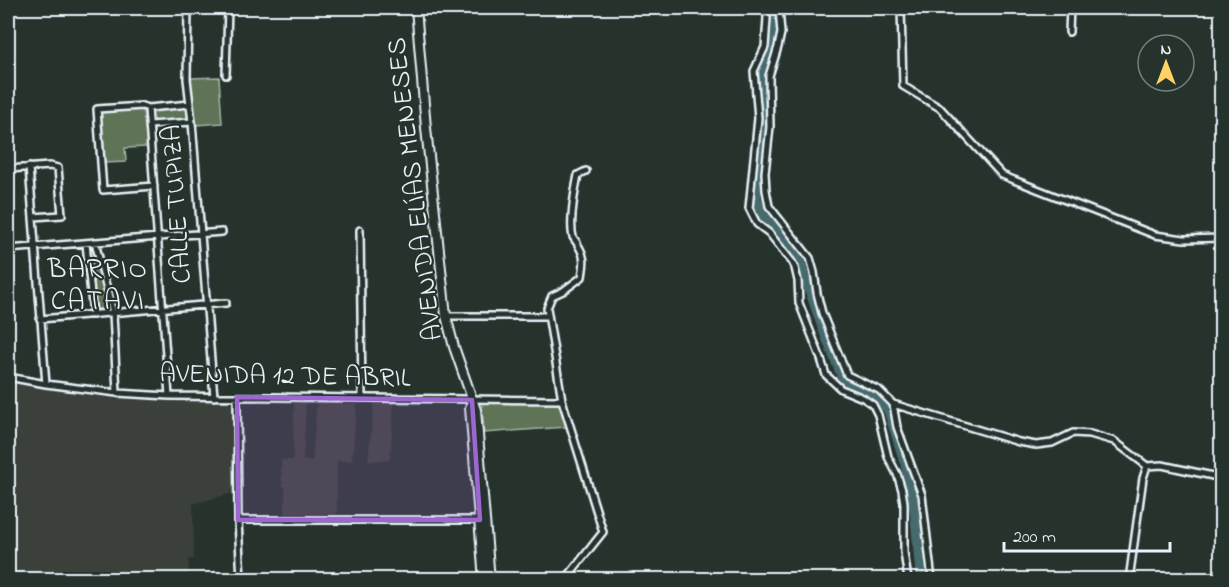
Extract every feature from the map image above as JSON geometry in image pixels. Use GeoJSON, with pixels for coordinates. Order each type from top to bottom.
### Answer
{"type":"FeatureCollection","features":[{"type":"Feature","properties":{"kind":"main road","name":"AVENIDA ELÍAS MENESES"},"geometry":{"type":"LineString","coordinates":[[416,8],[446,315],[472,400],[470,408],[490,579]]}},
{"type":"Feature","properties":{"kind":"main road","name":"AVENIDA ELÍAS MENESES"},"geometry":{"type":"LineString","coordinates":[[483,520],[484,579]]}},
{"type":"Feature","properties":{"kind":"street","name":"CALLE TUPIZA"},"geometry":{"type":"LineString","coordinates":[[188,8],[187,79],[214,397]]}},
{"type":"Feature","properties":{"kind":"street"},"geometry":{"type":"LineString","coordinates":[[226,75],[228,8]]}},
{"type":"Feature","properties":{"kind":"street"},"geometry":{"type":"LineString","coordinates":[[766,8],[765,47],[754,71],[758,117],[749,208],[757,224],[769,234],[795,268],[799,303],[826,375],[841,389],[873,405],[878,415],[888,457],[902,490],[904,552],[908,579]]}},
{"type":"Feature","properties":{"kind":"street"},"geometry":{"type":"LineString","coordinates":[[779,8],[781,33],[769,76],[771,128],[765,190],[769,206],[810,258],[822,313],[847,375],[879,390],[893,404],[1018,442],[1036,445],[1052,443],[1073,433],[1090,434],[1114,441],[1147,466],[1162,465],[1221,478]]}},
{"type":"Feature","properties":{"kind":"street"},"geometry":{"type":"LineString","coordinates":[[901,8],[903,86],[940,108],[1002,175],[1155,235],[1184,240],[1221,238]]}},
{"type":"Feature","properties":{"kind":"street"},"geometry":{"type":"LineString","coordinates":[[1069,32],[1070,8]]}},
{"type":"Feature","properties":{"kind":"street"},"geometry":{"type":"LineString","coordinates":[[154,186],[103,190],[97,109],[190,104]]}},
{"type":"Feature","properties":{"kind":"street"},"geometry":{"type":"LineString","coordinates":[[148,108],[170,396]]}},
{"type":"Feature","properties":{"kind":"street"},"geometry":{"type":"LineString","coordinates":[[150,125],[192,122]]}},
{"type":"Feature","properties":{"kind":"street"},"geometry":{"type":"LineString","coordinates":[[8,169],[50,166],[58,168],[62,215],[33,217]]}},
{"type":"Feature","properties":{"kind":"street"},"geometry":{"type":"LineString","coordinates":[[29,167],[46,384]]}},
{"type":"Feature","properties":{"kind":"street"},"geometry":{"type":"LineString","coordinates":[[565,579],[603,532],[562,399],[547,308],[552,296],[582,277],[584,258],[573,238],[572,222],[578,175],[586,171]]}},
{"type":"Feature","properties":{"kind":"street"},"geometry":{"type":"LineString","coordinates":[[360,230],[362,397]]}},
{"type":"Feature","properties":{"kind":"street"},"geometry":{"type":"LineString","coordinates":[[8,249],[222,232]]}},
{"type":"Feature","properties":{"kind":"street"},"geometry":{"type":"LineString","coordinates":[[95,242],[113,313],[117,393]]}},
{"type":"Feature","properties":{"kind":"street"},"geometry":{"type":"LineString","coordinates":[[86,243],[93,315]]}},
{"type":"Feature","properties":{"kind":"street"},"geometry":{"type":"LineString","coordinates":[[40,319],[226,303]]}},
{"type":"Feature","properties":{"kind":"street"},"geometry":{"type":"LineString","coordinates":[[446,315],[548,316]]}},
{"type":"Feature","properties":{"kind":"street","name":"AVENIDA 12 DE ABRIL"},"geometry":{"type":"LineString","coordinates":[[8,377],[117,393],[170,396],[562,399]]}},
{"type":"Feature","properties":{"kind":"street"},"geometry":{"type":"LineString","coordinates":[[237,398],[241,579]]}},
{"type":"Feature","properties":{"kind":"street"},"geometry":{"type":"LineString","coordinates":[[893,404],[897,427],[922,495],[932,579]]}},
{"type":"Feature","properties":{"kind":"street"},"geometry":{"type":"LineString","coordinates":[[1129,579],[1143,478],[1147,466]]}},
{"type":"Feature","properties":{"kind":"street"},"geometry":{"type":"LineString","coordinates":[[238,520],[483,520]]}},
{"type":"Feature","properties":{"kind":"highlighted area"},"geometry":{"type":"Polygon","coordinates":[[[237,397],[472,400],[480,520],[238,520],[237,397]]]}},
{"type":"Feature","properties":{"kind":"shaded area"},"geometry":{"type":"Polygon","coordinates":[[[8,382],[111,398],[229,402],[232,404],[233,493],[193,504],[194,559],[189,559],[188,579],[8,579],[8,382]]]}},
{"type":"Feature","properties":{"kind":"shaded area"},"geometry":{"type":"Polygon","coordinates":[[[294,403],[306,403],[303,460],[310,461],[312,460],[317,403],[357,404],[352,461],[337,461],[337,514],[285,515],[285,486],[282,486],[281,460],[293,460],[294,403]]]}},
{"type":"Feature","properties":{"kind":"shaded area"},"geometry":{"type":"Polygon","coordinates":[[[374,403],[394,403],[390,460],[368,461],[374,403]]]}},
{"type":"Feature","properties":{"kind":"green space"},"geometry":{"type":"Polygon","coordinates":[[[219,77],[222,123],[196,125],[190,78],[219,77]]]}},
{"type":"Feature","properties":{"kind":"green space"},"geometry":{"type":"Polygon","coordinates":[[[185,107],[187,120],[154,123],[152,120],[153,109],[185,107]]]}},
{"type":"Feature","properties":{"kind":"green space"},"geometry":{"type":"Polygon","coordinates":[[[143,109],[147,147],[125,148],[126,162],[104,163],[101,114],[143,109]]]}},
{"type":"Feature","properties":{"kind":"green space"},"geometry":{"type":"Polygon","coordinates":[[[89,245],[92,246],[108,308],[96,309],[89,245]]]}},
{"type":"Feature","properties":{"kind":"green space"},"geometry":{"type":"Polygon","coordinates":[[[559,402],[566,427],[484,433],[482,403],[559,402]]]}},
{"type":"Feature","properties":{"kind":"waterway"},"geometry":{"type":"LineString","coordinates":[[773,8],[774,37],[761,72],[766,130],[758,163],[756,198],[762,214],[799,259],[841,374],[849,386],[877,400],[888,409],[906,466],[915,512],[921,580]]}},
{"type":"Feature","properties":{"kind":"district","name":"BARRIO CATAVI"},"geometry":{"type":"Point","coordinates":[98,286]}}]}
